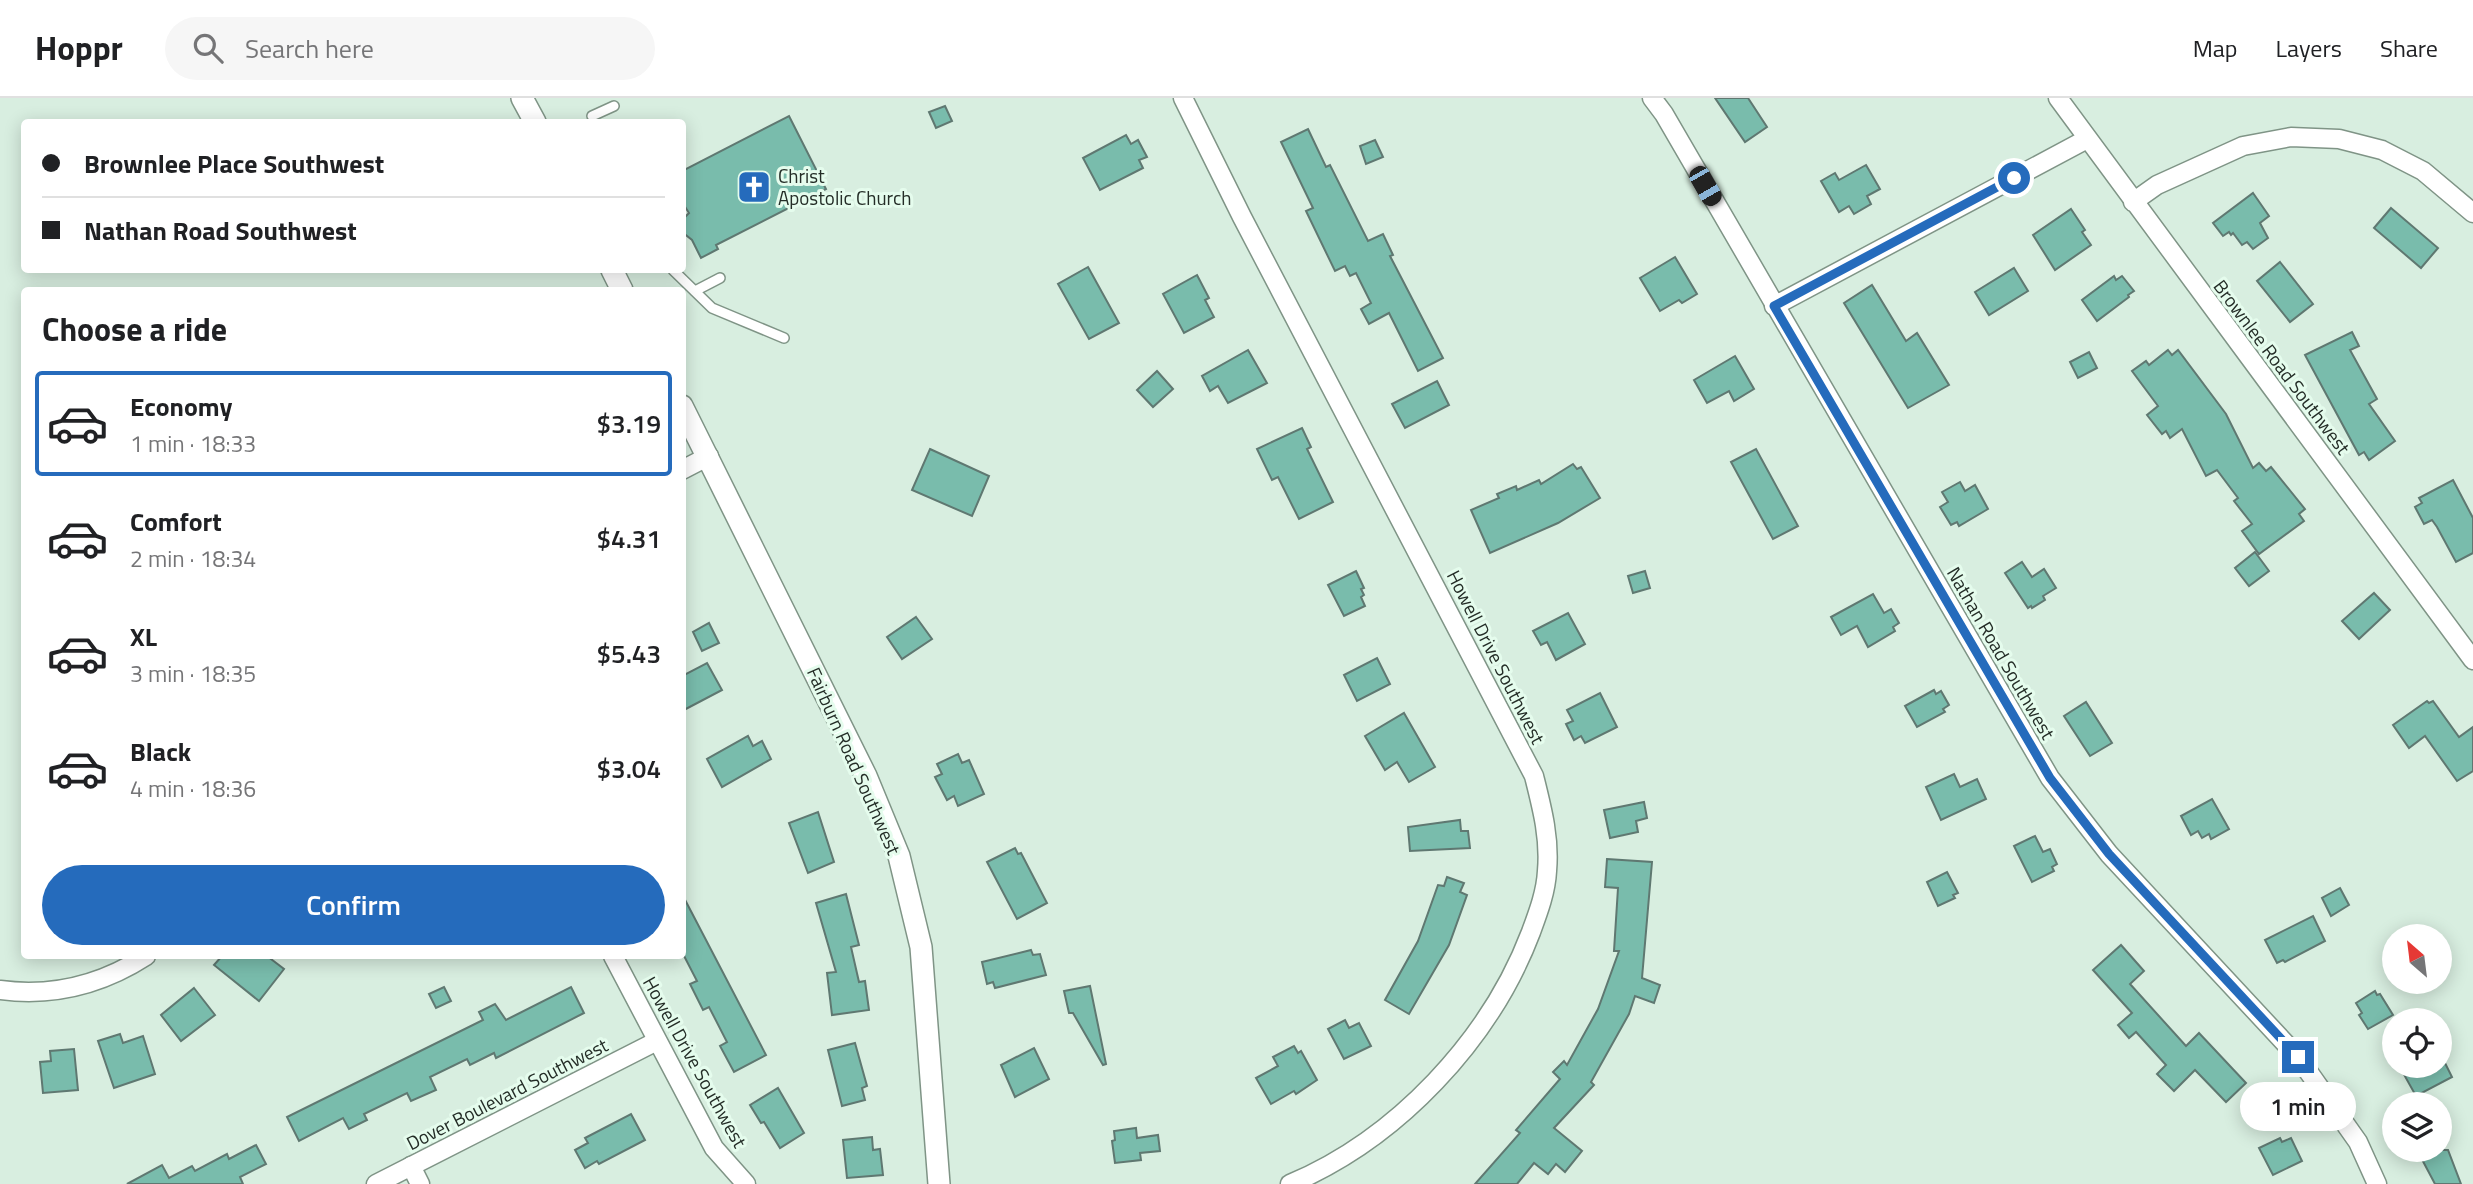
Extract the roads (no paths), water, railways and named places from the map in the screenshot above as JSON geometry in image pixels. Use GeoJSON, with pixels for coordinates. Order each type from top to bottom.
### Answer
{"type":"FeatureCollection","features":[{"type":"Feature","properties":{"kind":"street"},"geometry":{"type":"LineString","coordinates":[[522,98],[533,119]]}},
{"type":"Feature","properties":{"kind":"street","name":"Howell Drive Southwest"},"geometry":{"type":"LineString","coordinates":[[1183,98],[1242,217],[1534,776],[1546,822],[1547,872],[1540,908],[1520,959],[1501,997],[1473,1038],[1415,1101],[1322,1178],[1290,1184]]}},
{"type":"Feature","properties":{"kind":"street","name":"Nathan Road Southwest"},"geometry":{"type":"LineString","coordinates":[[1652,98],[1664,114],[2050,778],[2109,854],[2298,1057],[2358,1142],[2377,1184]]}},
{"type":"Feature","properties":{"kind":"street","name":"Brownlee Road Southwest"},"geometry":{"type":"LineString","coordinates":[[2058,98],[2473,660]]}},
{"type":"Feature","properties":{"kind":"street"},"geometry":{"type":"LineString","coordinates":[[2133,202],[2157,185],[2243,146],[2291,137],[2339,139],[2382,150],[2423,170],[2473,213]]}},
{"type":"Feature","properties":{"kind":"street"},"geometry":{"type":"LineString","coordinates":[[1774,306],[2087,139]]}},
{"type":"Feature","properties":{"kind":"street","name":"Fairburn Road Southwest"},"geometry":{"type":"LineString","coordinates":[[686,413],[866,776],[899,856],[921,947],[939,1184]]}},
{"type":"Feature","properties":{"kind":"street"},"geometry":{"type":"LineString","coordinates":[[686,468],[709,456]]}},
{"type":"Feature","properties":{"kind":"street"},"geometry":{"type":"LineString","coordinates":[[0,990],[42,993],[84,986],[121,972],[141,959]]}},
{"type":"Feature","properties":{"kind":"street","name":"Howell Drive Southwest"},"geometry":{"type":"LineString","coordinates":[[615,959],[714,1148],[746,1184]]}},
{"type":"Feature","properties":{"kind":"street","name":"Dover Boulevard Southwest"},"geometry":{"type":"LineString","coordinates":[[376,1184],[657,1041]]}},
{"type":"Feature","properties":{"kind":"street"},"geometry":{"type":"LineString","coordinates":[[411,1166],[420,1184]]}},
{"type":"Feature","properties":{"kind":"lane"},"geometry":{"type":"LineString","coordinates":[[592,116],[614,106]]}},
{"type":"Feature","properties":{"kind":"lane"},"geometry":{"type":"LineString","coordinates":[[676,273],[712,308],[783,338]]}},
{"type":"Feature","properties":{"kind":"lane"},"geometry":{"type":"LineString","coordinates":[[695,292],[720,278]]}},
{"type":"Feature","properties":{"kind":"place","name":"Christ Apostolic Church"},"geometry":{"type":"Point","coordinates":[754,187]}}]}
